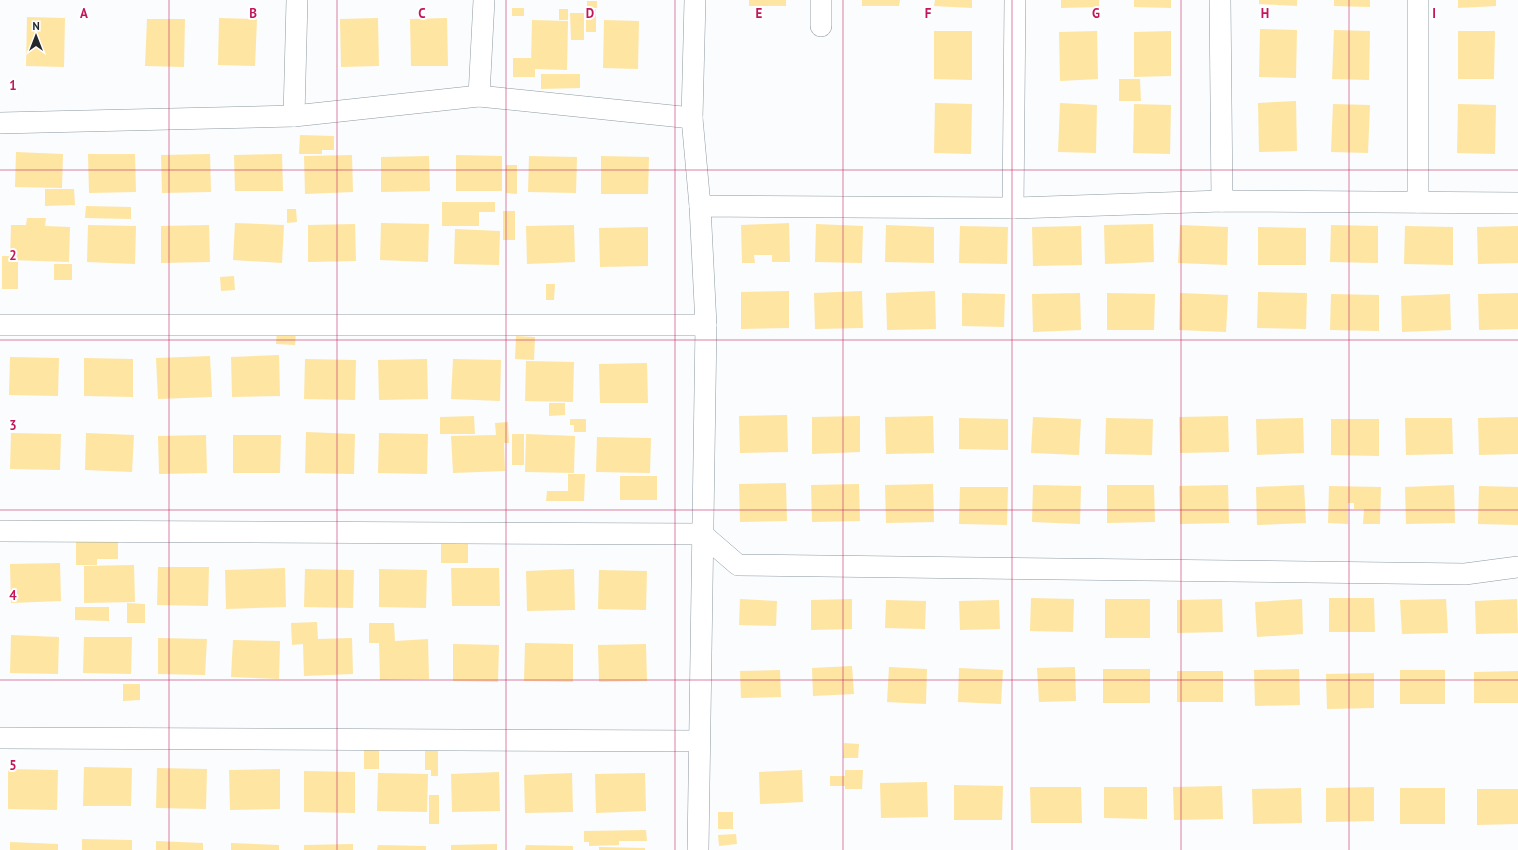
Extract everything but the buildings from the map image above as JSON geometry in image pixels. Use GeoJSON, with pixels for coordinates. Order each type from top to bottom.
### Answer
{"type":"FeatureCollection","features":[{"type":"Feature","properties":{"kind":"street"},"geometry":{"type":"LineString","coordinates":[[294,116],[297,0]]}},
{"type":"Feature","properties":{"kind":"street"},"geometry":{"type":"LineString","coordinates":[[479,96],[484,0]]}},
{"type":"Feature","properties":{"kind":"street"},"geometry":{"type":"LineString","coordinates":[[695,0],[692,118],[700,206],[706,325],[698,850]]}},
{"type":"Feature","properties":{"kind":"street"},"geometry":{"type":"LineString","coordinates":[[821,0],[821,26]]}},
{"type":"Feature","properties":{"kind":"street"},"geometry":{"type":"LineString","coordinates":[[1013,208],[1015,0]]}},
{"type":"Feature","properties":{"kind":"street"},"geometry":{"type":"LineString","coordinates":[[1220,0],[1222,201]]}},
{"type":"Feature","properties":{"kind":"street"},"geometry":{"type":"LineString","coordinates":[[1418,0],[1418,202]]}},
{"type":"Feature","properties":{"kind":"street"},"geometry":{"type":"LineString","coordinates":[[0,123],[294,116],[479,96],[692,118]]}},
{"type":"Feature","properties":{"kind":"street"},"geometry":{"type":"LineString","coordinates":[[700,206],[1013,208],[1222,201],[1518,202]]}},
{"type":"Feature","properties":{"kind":"street"},"geometry":{"type":"LineString","coordinates":[[0,326],[706,325]]}},
{"type":"Feature","properties":{"kind":"street"},"geometry":{"type":"LineString","coordinates":[[0,531],[702,534],[738,565],[1465,574],[1518,567]]}},
{"type":"Feature","properties":{"kind":"street"},"geometry":{"type":"LineString","coordinates":[[0,738],[699,741]]}}]}
